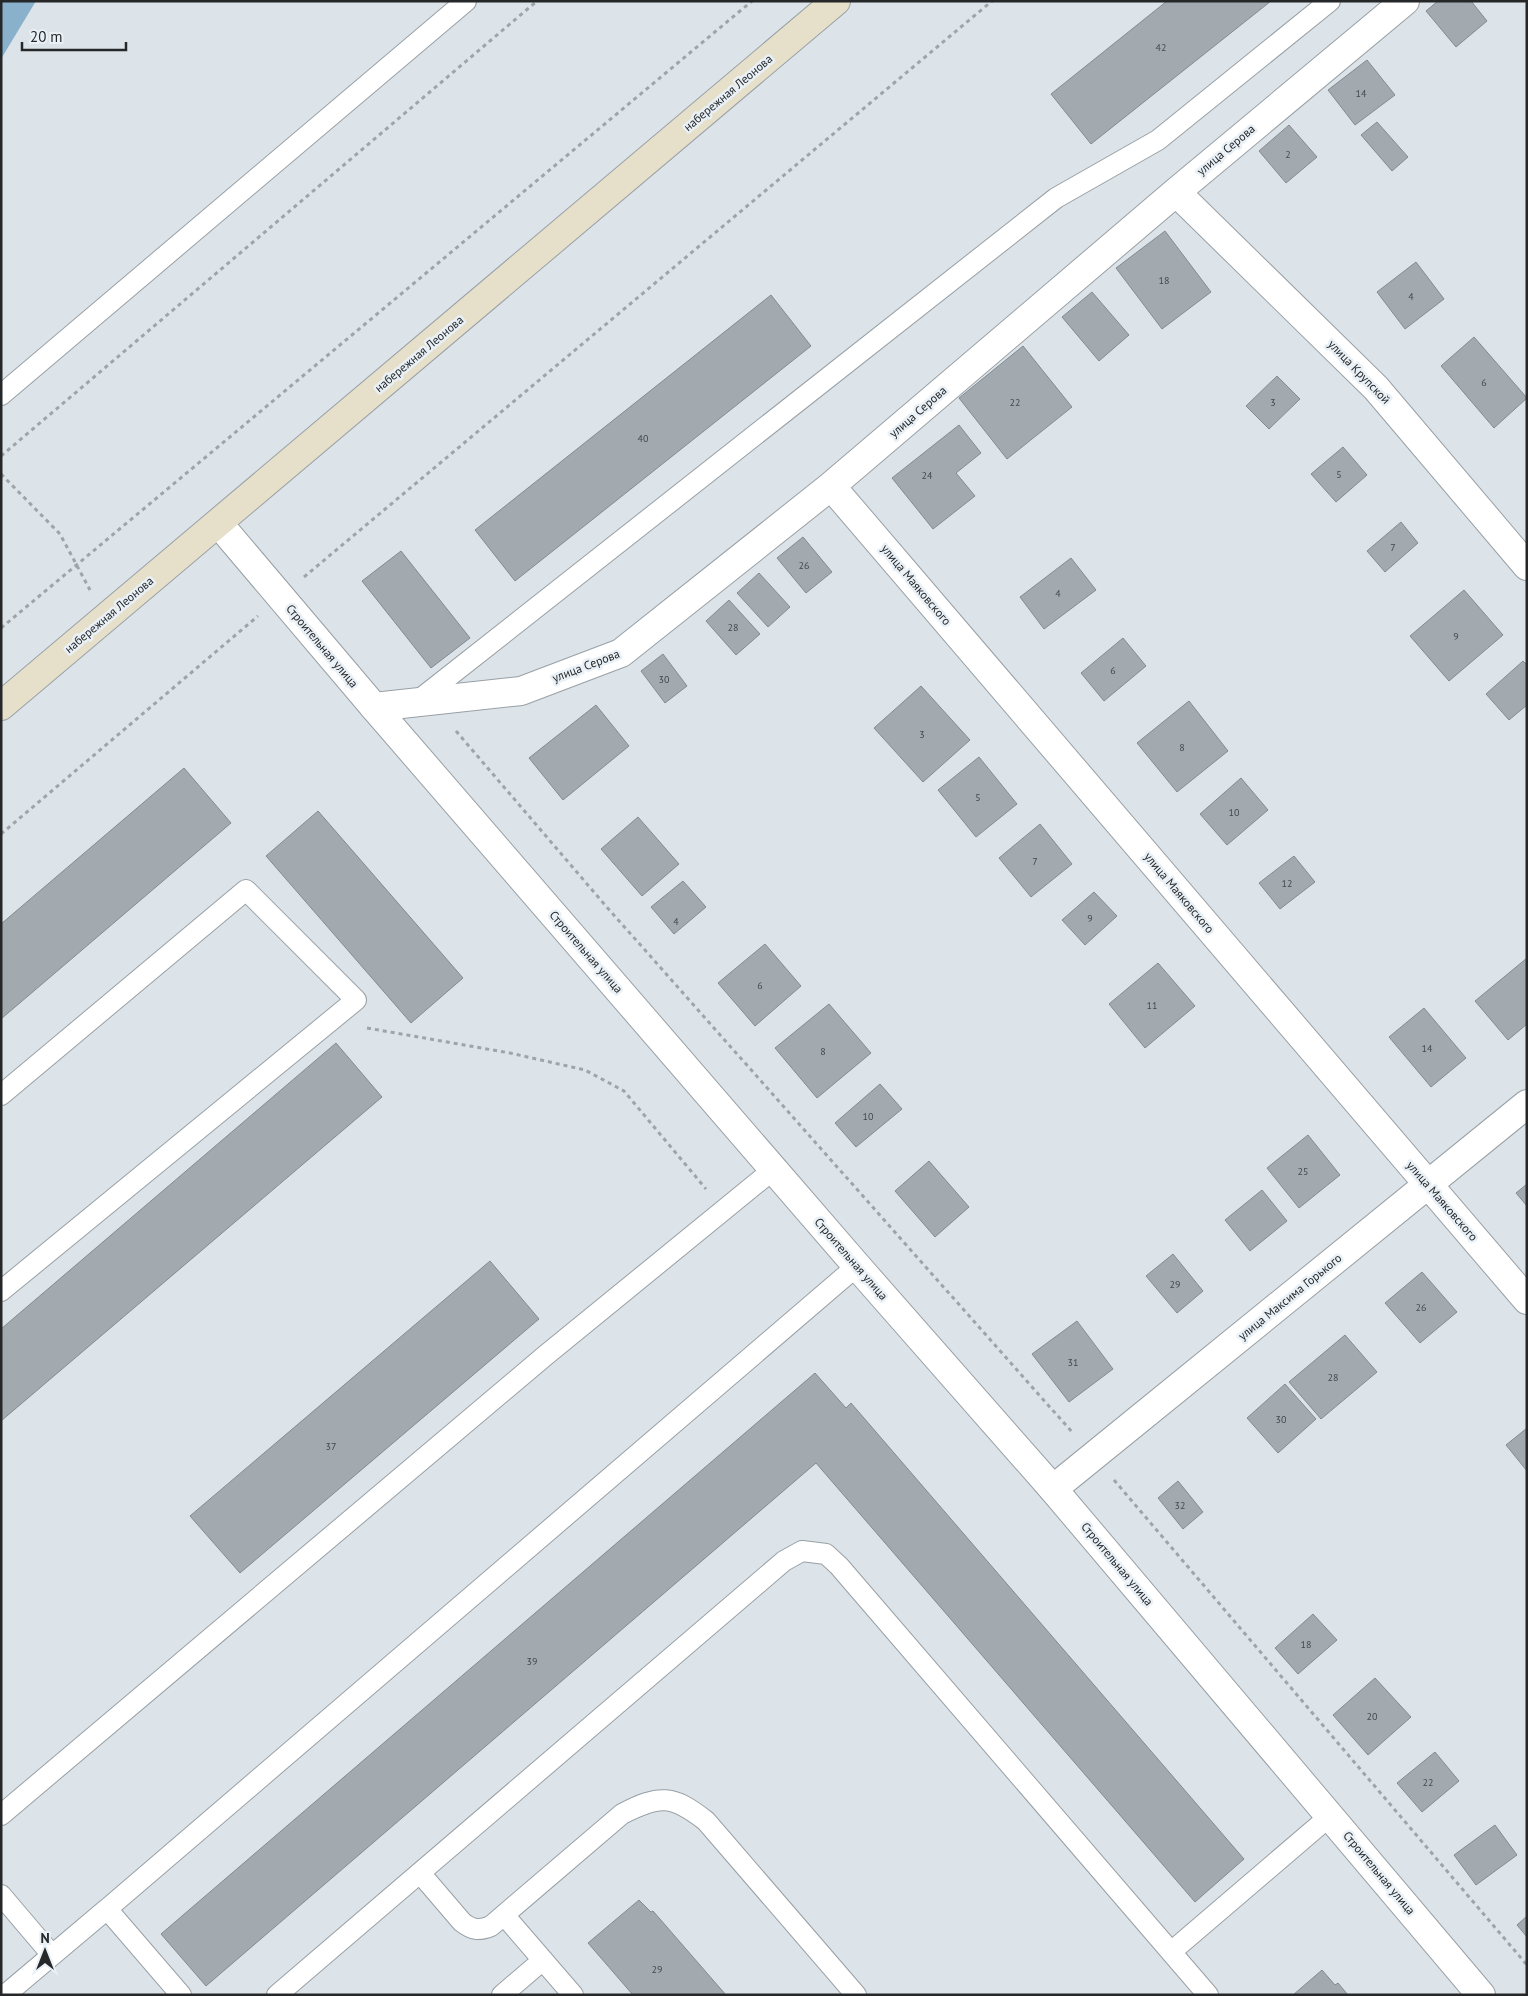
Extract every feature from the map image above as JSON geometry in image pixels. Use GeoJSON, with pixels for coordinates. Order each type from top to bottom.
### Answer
{"type":"FeatureCollection","features":[{"type":"Feature","properties":{"kind":"main road","name":"набережная Леонова"},"geometry":{"type":"LineString","coordinates":[[1,706],[106,616],[219,524],[836,1]]}},
{"type":"Feature","properties":{"kind":"street","name":"улица Серова"},"geometry":{"type":"LineString","coordinates":[[374,707],[520,691],[621,654],[831,486],[1176,192],[1405,1]]}},
{"type":"Feature","properties":{"kind":"street","name":"улица Крупской"},"geometry":{"type":"LineString","coordinates":[[1176,192],[1376,388],[1527,566]]}},
{"type":"Feature","properties":{"kind":"street","name":"улица Маяковского"},"geometry":{"type":"LineString","coordinates":[[831,486],[1527,1300]]}},
{"type":"Feature","properties":{"kind":"street","name":"Строительная улица"},"geometry":{"type":"LineString","coordinates":[[219,524],[374,707],[1053,1490],[1481,1995]]}},
{"type":"Feature","properties":{"kind":"street","name":"улица Максима Горького"},"geometry":{"type":"LineString","coordinates":[[1053,1490],[1527,1104]]}},
{"type":"Feature","properties":{"kind":"lane"},"geometry":{"type":"LineString","coordinates":[[1,395],[466,1]]}},
{"type":"Feature","properties":{"kind":"lane"},"geometry":{"type":"LineString","coordinates":[[423,702],[1056,198],[1158,140],[1330,1]]}},
{"type":"Feature","properties":{"kind":"lane"},"geometry":{"type":"LineString","coordinates":[[1,1094],[246,890],[356,1000],[1,1291]]}},
{"type":"Feature","properties":{"kind":"lane"},"geometry":{"type":"LineString","coordinates":[[1,1815],[538,1362],[774,1169]]}},
{"type":"Feature","properties":{"kind":"lane"},"geometry":{"type":"LineString","coordinates":[[5,1995],[857,1266]]}},
{"type":"Feature","properties":{"kind":"lane"},"geometry":{"type":"LineString","coordinates":[[277,1995],[784,1561],[802,1551],[826,1554],[839,1566],[1208,1995]]}},
{"type":"Feature","properties":{"kind":"lane"},"geometry":{"type":"LineString","coordinates":[[420,1872],[470,1928],[480,1930],[491,1926],[622,1814],[644,1803],[664,1799],[686,1806],[706,1821],[856,1995]]}},
{"type":"Feature","properties":{"kind":"lane"},"geometry":{"type":"LineString","coordinates":[[1171,1952],[1330,1816]]}},
{"type":"Feature","properties":{"kind":"lane"},"geometry":{"type":"LineString","coordinates":[[1,1895],[52,1955]]}},
{"type":"Feature","properties":{"kind":"lane"},"geometry":{"type":"LineString","coordinates":[[107,1909],[181,1995]]}},
{"type":"Feature","properties":{"kind":"lane"},"geometry":{"type":"LineString","coordinates":[[504,1915],[573,1995]]}},
{"type":"Feature","properties":{"kind":"lane"},"geometry":{"type":"LineString","coordinates":[[502,1995],[543,1960]]}},
{"type":"Feature","properties":{"kind":"path"},"geometry":{"type":"LineString","coordinates":[[1,456],[537,1]]}},
{"type":"Feature","properties":{"kind":"path"},"geometry":{"type":"LineString","coordinates":[[1,628],[752,1]]}},
{"type":"Feature","properties":{"kind":"path"},"geometry":{"type":"LineString","coordinates":[[1,834],[280,597],[992,1]]}},
{"type":"Feature","properties":{"kind":"path"},"geometry":{"type":"LineString","coordinates":[[1,474],[60,534],[75,565],[106,616]]}},
{"type":"Feature","properties":{"kind":"path"},"geometry":{"type":"LineString","coordinates":[[423,702],[1094,1456],[1527,1965]]}},
{"type":"Feature","properties":{"kind":"path"},"geometry":{"type":"LineString","coordinates":[[330,1022],[510,1053],[585,1070],[624,1091],[724,1210]]}},
{"type":"Feature","properties":{"kind":"water"},"geometry":{"type":"Polygon","coordinates":[[[1,1],[36,1],[1,59],[1,1]]]}},
{"type":"Feature","properties":{"kind":"building"},"geometry":{"type":"Polygon","coordinates":[[[1167,1],[1271,1],[1091,144],[1051,94],[1167,1]]]}},
{"type":"Feature","properties":{"kind":"building"},"geometry":{"type":"Polygon","coordinates":[[[1438,1],[1471,1],[1487,21],[1456,47],[1426,11],[1438,1]]]}},
{"type":"Feature","properties":{"kind":"building"},"geometry":{"type":"Polygon","coordinates":[[[1367,60],[1395,95],[1355,125],[1328,90],[1367,60]]]}},
{"type":"Feature","properties":{"kind":"building"},"geometry":{"type":"Polygon","coordinates":[[[1377,122],[1408,157],[1392,171],[1361,135],[1377,122]]]}},
{"type":"Feature","properties":{"kind":"building"},"geometry":{"type":"Polygon","coordinates":[[[1289,125],[1317,157],[1286,183],[1259,151],[1289,125]]]}},
{"type":"Feature","properties":{"kind":"building"},"geometry":{"type":"Polygon","coordinates":[[[1165,231],[1211,292],[1162,329],[1116,268],[1165,231]]]}},
{"type":"Feature","properties":{"kind":"building"},"geometry":{"type":"Polygon","coordinates":[[[1416,262],[1444,299],[1405,329],[1377,292],[1416,262]]]}},
{"type":"Feature","properties":{"kind":"building"},"geometry":{"type":"Polygon","coordinates":[[[1092,292],[1129,335],[1099,361],[1062,317],[1092,292]]]}},
{"type":"Feature","properties":{"kind":"building"},"geometry":{"type":"Polygon","coordinates":[[[771,295],[811,346],[515,581],[475,530],[771,295]]]}},
{"type":"Feature","properties":{"kind":"building"},"geometry":{"type":"Polygon","coordinates":[[[1474,337],[1527,398],[1494,428],[1441,366],[1474,337]]]}},
{"type":"Feature","properties":{"kind":"building"},"geometry":{"type":"Polygon","coordinates":[[[1023,346],[1072,407],[1007,459],[959,398],[1023,346]]]}},
{"type":"Feature","properties":{"kind":"building"},"geometry":{"type":"Polygon","coordinates":[[[1277,376],[1300,399],[1269,429],[1246,406],[1277,376]]]}},
{"type":"Feature","properties":{"kind":"building"},"geometry":{"type":"Polygon","coordinates":[[[959,425],[981,453],[956,473],[975,496],[933,529],[892,478],[959,425]]]}},
{"type":"Feature","properties":{"kind":"building"},"geometry":{"type":"Polygon","coordinates":[[[1343,447],[1367,475],[1336,502],[1311,474],[1343,447]]]}},
{"type":"Feature","properties":{"kind":"building"},"geometry":{"type":"Polygon","coordinates":[[[1401,522],[1418,543],[1385,572],[1367,551],[1401,522]]]}},
{"type":"Feature","properties":{"kind":"building"},"geometry":{"type":"Polygon","coordinates":[[[803,537],[832,572],[806,593],[777,558],[803,537]]]}},
{"type":"Feature","properties":{"kind":"building"},"geometry":{"type":"Polygon","coordinates":[[[401,551],[470,638],[431,668],[362,581],[401,551]]]}},
{"type":"Feature","properties":{"kind":"building"},"geometry":{"type":"Polygon","coordinates":[[[1071,558],[1096,590],[1044,629],[1020,597],[1071,558]]]}},
{"type":"Feature","properties":{"kind":"building"},"geometry":{"type":"Polygon","coordinates":[[[759,573],[790,607],[768,627],[737,593],[759,573]]]}},
{"type":"Feature","properties":{"kind":"building"},"geometry":{"type":"Polygon","coordinates":[[[1464,590],[1503,635],[1449,681],[1410,636],[1464,590]]]}},
{"type":"Feature","properties":{"kind":"building"},"geometry":{"type":"Polygon","coordinates":[[[729,600],[760,634],[736,655],[706,621],[729,600]]]}},
{"type":"Feature","properties":{"kind":"building"},"geometry":{"type":"Polygon","coordinates":[[[1123,638],[1146,666],[1104,701],[1081,673],[1123,638]]]}},
{"type":"Feature","properties":{"kind":"building"},"geometry":{"type":"Polygon","coordinates":[[[663,654],[687,686],[665,703],[641,671],[663,654]]]}},
{"type":"Feature","properties":{"kind":"building"},"geometry":{"type":"Polygon","coordinates":[[[1523,661],[1527,665],[1527,705],[1509,720],[1486,694],[1523,661]]]}},
{"type":"Feature","properties":{"kind":"building"},"geometry":{"type":"Polygon","coordinates":[[[921,686],[970,740],[923,782],[874,728],[921,686]]]}},
{"type":"Feature","properties":{"kind":"building"},"geometry":{"type":"Polygon","coordinates":[[[1189,701],[1228,751],[1177,792],[1137,743],[1189,701]]]}},
{"type":"Feature","properties":{"kind":"building"},"geometry":{"type":"Polygon","coordinates":[[[596,705],[629,746],[563,800],[529,758],[596,705]]]}},
{"type":"Feature","properties":{"kind":"building"},"geometry":{"type":"Polygon","coordinates":[[[979,757],[1017,804],[976,837],[938,790],[979,757]]]}},
{"type":"Feature","properties":{"kind":"building"},"geometry":{"type":"Polygon","coordinates":[[[184,768],[231,823],[1,1019],[1,924],[184,768]]]}},
{"type":"Feature","properties":{"kind":"building"},"geometry":{"type":"Polygon","coordinates":[[[1241,778],[1268,810],[1227,845],[1200,814],[1241,778]]]}},
{"type":"Feature","properties":{"kind":"building"},"geometry":{"type":"Polygon","coordinates":[[[318,811],[463,978],[411,1023],[266,856],[318,811]]]}},
{"type":"Feature","properties":{"kind":"building"},"geometry":{"type":"Polygon","coordinates":[[[638,817],[679,864],[642,896],[601,849],[638,817]]]}},
{"type":"Feature","properties":{"kind":"building"},"geometry":{"type":"Polygon","coordinates":[[[1040,824],[1072,864],[1031,897],[999,858],[1040,824]]]}},
{"type":"Feature","properties":{"kind":"building"},"geometry":{"type":"Polygon","coordinates":[[[1294,856],[1315,882],[1280,909],[1259,883],[1294,856]]]}},
{"type":"Feature","properties":{"kind":"building"},"geometry":{"type":"Polygon","coordinates":[[[683,881],[706,907],[674,934],[651,907],[683,881]]]}},
{"type":"Feature","properties":{"kind":"building"},"geometry":{"type":"Polygon","coordinates":[[[1094,892],[1117,916],[1085,945],[1062,920],[1094,892]]]}},
{"type":"Feature","properties":{"kind":"building"},"geometry":{"type":"Polygon","coordinates":[[[765,944],[801,986],[755,1026],[718,983],[765,944]]]}},
{"type":"Feature","properties":{"kind":"building"},"geometry":{"type":"Polygon","coordinates":[[[1527,958],[1527,1024],[1508,1040],[1475,1001],[1527,958]]]}},
{"type":"Feature","properties":{"kind":"building"},"geometry":{"type":"Polygon","coordinates":[[[1158,963],[1195,1006],[1145,1048],[1109,1004],[1158,963]]]}},
{"type":"Feature","properties":{"kind":"building"},"geometry":{"type":"Polygon","coordinates":[[[829,1004],[871,1053],[817,1098],[775,1048],[829,1004]]]}},
{"type":"Feature","properties":{"kind":"building"},"geometry":{"type":"Polygon","coordinates":[[[1424,1008],[1466,1058],[1431,1087],[1389,1037],[1424,1008]]]}},
{"type":"Feature","properties":{"kind":"building"},"geometry":{"type":"Polygon","coordinates":[[[336,1043],[382,1097],[1,1421],[1,1329],[336,1043]]]}},
{"type":"Feature","properties":{"kind":"building"},"geometry":{"type":"Polygon","coordinates":[[[880,1084],[902,1109],[856,1147],[835,1123],[880,1084]]]}},
{"type":"Feature","properties":{"kind":"building"},"geometry":{"type":"Polygon","coordinates":[[[1308,1135],[1340,1175],[1299,1208],[1267,1168],[1308,1135]]]}},
{"type":"Feature","properties":{"kind":"building"},"geometry":{"type":"Polygon","coordinates":[[[929,1161],[969,1207],[935,1237],[895,1191],[929,1161]]]}},
{"type":"Feature","properties":{"kind":"building"},"geometry":{"type":"Polygon","coordinates":[[[1527,1184],[1527,1206],[1516,1193],[1527,1184]]]}},
{"type":"Feature","properties":{"kind":"building"},"geometry":{"type":"Polygon","coordinates":[[[1262,1190],[1287,1221],[1250,1251],[1225,1220],[1262,1190]]]}},
{"type":"Feature","properties":{"kind":"building"},"geometry":{"type":"Polygon","coordinates":[[[1173,1254],[1203,1291],[1177,1313],[1146,1276],[1173,1254]]]}},
{"type":"Feature","properties":{"kind":"building"},"geometry":{"type":"Polygon","coordinates":[[[490,1261],[539,1319],[240,1573],[190,1516],[490,1261]]]}},
{"type":"Feature","properties":{"kind":"building"},"geometry":{"type":"Polygon","coordinates":[[[1422,1272],[1457,1312],[1420,1343],[1385,1303],[1422,1272]]]}},
{"type":"Feature","properties":{"kind":"building"},"geometry":{"type":"Polygon","coordinates":[[[1077,1321],[1113,1369],[1069,1402],[1032,1354],[1077,1321]]]}},
{"type":"Feature","properties":{"kind":"building"},"geometry":{"type":"Polygon","coordinates":[[[1345,1335],[1377,1372],[1321,1419],[1289,1382],[1345,1335]]]}},
{"type":"Feature","properties":{"kind":"building"},"geometry":{"type":"Polygon","coordinates":[[[815,1373],[846,1408],[851,1403],[1244,1859],[1195,1902],[816,1463],[206,1986],[161,1934],[815,1373]]]}},
{"type":"Feature","properties":{"kind":"building"},"geometry":{"type":"Polygon","coordinates":[[[1285,1384],[1316,1419],[1278,1453],[1247,1418],[1285,1384]]]}},
{"type":"Feature","properties":{"kind":"building"},"geometry":{"type":"Polygon","coordinates":[[[1527,1428],[1527,1471],[1506,1445],[1527,1428]]]}},
{"type":"Feature","properties":{"kind":"building"},"geometry":{"type":"Polygon","coordinates":[[[1178,1481],[1203,1512],[1183,1529],[1158,1498],[1178,1481]]]}},
{"type":"Feature","properties":{"kind":"building"},"geometry":{"type":"Polygon","coordinates":[[[1313,1614],[1337,1640],[1298,1674],[1275,1648],[1313,1614]]]}},
{"type":"Feature","properties":{"kind":"building"},"geometry":{"type":"Polygon","coordinates":[[[1375,1678],[1411,1717],[1368,1755],[1333,1715],[1375,1678]]]}},
{"type":"Feature","properties":{"kind":"building"},"geometry":{"type":"Polygon","coordinates":[[[1435,1752],[1459,1781],[1422,1812],[1397,1783],[1435,1752]]]}},
{"type":"Feature","properties":{"kind":"building"},"geometry":{"type":"Polygon","coordinates":[[[1495,1825],[1517,1855],[1476,1885],[1454,1855],[1495,1825]]]}},
{"type":"Feature","properties":{"kind":"building"},"geometry":{"type":"Polygon","coordinates":[[[639,1900],[651,1912],[653,1911],[726,1995],[633,1995],[588,1943],[639,1900]]]}},
{"type":"Feature","properties":{"kind":"building"},"geometry":{"type":"Polygon","coordinates":[[[1527,1916],[1527,1937],[1517,1925],[1527,1916]]]}},
{"type":"Feature","properties":{"kind":"building"},"geometry":{"type":"Polygon","coordinates":[[[1322,1970],[1335,1985],[1338,1983],[1348,1995],[1293,1995],[1322,1970]]]}}]}
